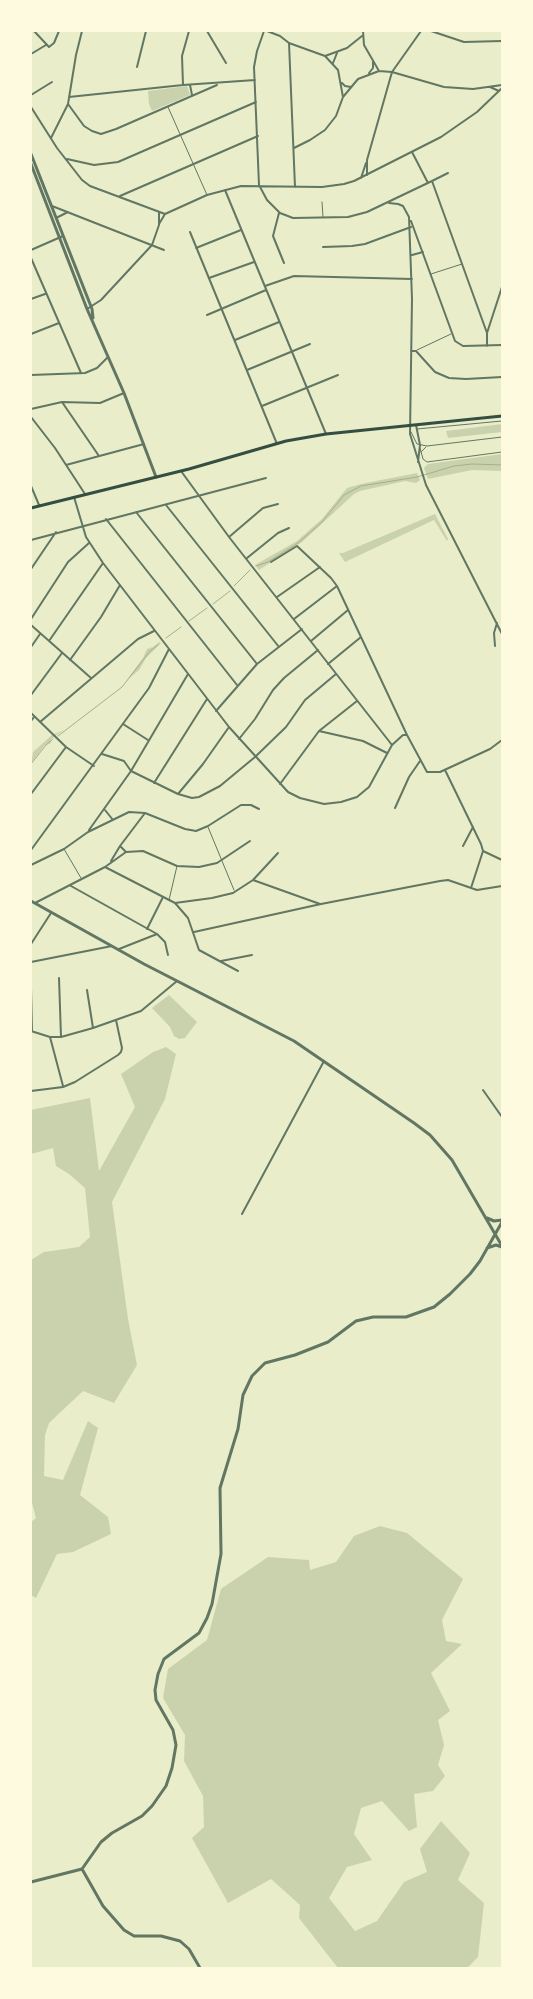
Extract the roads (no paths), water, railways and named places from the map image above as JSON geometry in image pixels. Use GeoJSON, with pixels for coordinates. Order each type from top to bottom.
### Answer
{"type":"FeatureCollection","features":[{"type":"Feature","properties":{"kind":"main road"},"geometry":{"type":"LineString","coordinates":[[31,508],[181,471],[277,444],[326,434],[502,416]]}},
{"type":"Feature","properties":{"kind":"street"},"geometry":{"type":"LineString","coordinates":[[34,31],[46,45]]}},
{"type":"Feature","properties":{"kind":"street"},"geometry":{"type":"LineString","coordinates":[[32,53],[46,45],[49,47],[52,45],[59,31]]}},
{"type":"Feature","properties":{"kind":"street"},"geometry":{"type":"LineString","coordinates":[[51,138],[68,104],[76,55],[82,31]]}},
{"type":"Feature","properties":{"kind":"street"},"geometry":{"type":"LineString","coordinates":[[137,67],[146,31]]}},
{"type":"Feature","properties":{"kind":"street"},"geometry":{"type":"LineString","coordinates":[[183,85],[182,56],[189,31]]}},
{"type":"Feature","properties":{"kind":"street"},"geometry":{"type":"LineString","coordinates":[[207,31],[226,63]]}},
{"type":"Feature","properties":{"kind":"street"},"geometry":{"type":"LineString","coordinates":[[264,31],[255,59],[260,185],[267,200],[280,213],[292,218],[357,215],[387,204],[448,173]]}},
{"type":"Feature","properties":{"kind":"street"},"geometry":{"type":"LineString","coordinates":[[267,31],[280,36],[289,43],[326,56],[338,70],[342,82],[343,97]]}},
{"type":"Feature","properties":{"kind":"street"},"geometry":{"type":"LineString","coordinates":[[363,31],[362,36],[364,45],[379,71]]}},
{"type":"Feature","properties":{"kind":"street"},"geometry":{"type":"LineString","coordinates":[[360,178],[367,160],[392,72],[421,31]]}},
{"type":"Feature","properties":{"kind":"street"},"geometry":{"type":"LineString","coordinates":[[431,31],[464,42],[502,41]]}},
{"type":"Feature","properties":{"kind":"street"},"geometry":{"type":"LineString","coordinates":[[326,56],[337,53],[362,36]]}},
{"type":"Feature","properties":{"kind":"street"},"geometry":{"type":"LineString","coordinates":[[354,42],[364,45]]}},
{"type":"Feature","properties":{"kind":"street"},"geometry":{"type":"LineString","coordinates":[[289,43],[295,187]]}},
{"type":"Feature","properties":{"kind":"street"},"geometry":{"type":"LineString","coordinates":[[333,63],[337,53]]}},
{"type":"Feature","properties":{"kind":"street"},"geometry":{"type":"LineString","coordinates":[[368,74],[373,68],[372,60]]}},
{"type":"Feature","properties":{"kind":"street"},"geometry":{"type":"LineString","coordinates":[[294,148],[325,130],[336,116],[343,97],[358,79],[368,74],[379,71],[392,72],[444,87],[473,89],[502,87]]}},
{"type":"Feature","properties":{"kind":"street"},"geometry":{"type":"LineString","coordinates":[[69,97],[183,85],[220,84],[255,80]]}},
{"type":"Feature","properties":{"kind":"street"},"geometry":{"type":"LineString","coordinates":[[31,95],[52,82]]}},
{"type":"Feature","properties":{"kind":"street"},"geometry":{"type":"LineString","coordinates":[[342,82],[346,86],[351,87]]}},
{"type":"Feature","properties":{"kind":"street"},"geometry":{"type":"LineString","coordinates":[[68,104],[84,126],[101,134],[220,84]]}},
{"type":"Feature","properties":{"kind":"street"},"geometry":{"type":"LineString","coordinates":[[190,85],[192,95]]}},
{"type":"Feature","properties":{"kind":"street"},"geometry":{"type":"LineString","coordinates":[[489,87],[499,91]]}},
{"type":"Feature","properties":{"kind":"street"},"geometry":{"type":"LineString","coordinates":[[31,107],[75,173],[90,186],[165,214],[207,195],[241,186],[334,186],[360,178],[412,152],[453,129],[477,112],[502,87]]}},
{"type":"Feature","properties":{"kind":"street"},"geometry":{"type":"LineString","coordinates":[[65,159],[94,165],[121,161],[256,102]]}},
{"type":"Feature","properties":{"kind":"street"},"geometry":{"type":"LineString","coordinates":[[119,197],[258,136]]}},
{"type":"Feature","properties":{"kind":"street"},"geometry":{"type":"LineString","coordinates":[[412,152],[428,183]]}},
{"type":"Feature","properties":{"kind":"street"},"geometry":{"type":"LineString","coordinates":[[31,154],[91,307],[93,320]]}},
{"type":"Feature","properties":{"kind":"street"},"geometry":{"type":"LineString","coordinates":[[367,160],[367,175]]}},
{"type":"Feature","properties":{"kind":"street"},"geometry":{"type":"LineString","coordinates":[[31,164],[87,309],[124,393],[156,477]]}},
{"type":"Feature","properties":{"kind":"street"},"geometry":{"type":"LineString","coordinates":[[432,181],[487,333]]}},
{"type":"Feature","properties":{"kind":"street"},"geometry":{"type":"LineString","coordinates":[[225,190],[326,434]]}},
{"type":"Feature","properties":{"kind":"street"},"geometry":{"type":"LineString","coordinates":[[387,204],[398,204],[403,206],[409,218],[431,274],[451,334],[455,341],[463,346],[502,345]]}},
{"type":"Feature","properties":{"kind":"street"},"geometry":{"type":"LineString","coordinates":[[48,205],[164,250]]}},
{"type":"Feature","properties":{"kind":"street"},"geometry":{"type":"LineString","coordinates":[[53,220],[68,212]]}},
{"type":"Feature","properties":{"kind":"street"},"geometry":{"type":"LineString","coordinates":[[159,213],[159,225]]}},
{"type":"Feature","properties":{"kind":"street"},"geometry":{"type":"LineString","coordinates":[[280,213],[273,236],[284,263]]}},
{"type":"Feature","properties":{"kind":"street"},"geometry":{"type":"LineString","coordinates":[[87,309],[91,307],[152,245],[159,225],[165,214]]}},
{"type":"Feature","properties":{"kind":"street"},"geometry":{"type":"LineString","coordinates":[[409,218],[411,227],[412,255],[410,430],[423,478],[502,634]]}},
{"type":"Feature","properties":{"kind":"street"},"geometry":{"type":"LineString","coordinates":[[323,247],[365,244],[411,227]]}},
{"type":"Feature","properties":{"kind":"street"},"geometry":{"type":"LineString","coordinates":[[196,248],[241,230]]}},
{"type":"Feature","properties":{"kind":"street"},"geometry":{"type":"LineString","coordinates":[[190,232],[277,444]]}},
{"type":"Feature","properties":{"kind":"street"},"geometry":{"type":"LineString","coordinates":[[31,250],[63,236]]}},
{"type":"Feature","properties":{"kind":"street"},"geometry":{"type":"LineString","coordinates":[[412,255],[423,252]]}},
{"type":"Feature","properties":{"kind":"street"},"geometry":{"type":"LineString","coordinates":[[31,258],[45,294],[81,373]]}},
{"type":"Feature","properties":{"kind":"street"},"geometry":{"type":"LineString","coordinates":[[209,278],[254,262]]}},
{"type":"Feature","properties":{"kind":"street"},"geometry":{"type":"LineString","coordinates":[[264,286],[294,276],[412,279]]}},
{"type":"Feature","properties":{"kind":"street"},"geometry":{"type":"LineString","coordinates":[[487,346],[487,333],[502,286]]}},
{"type":"Feature","properties":{"kind":"street"},"geometry":{"type":"LineString","coordinates":[[208,314],[266,290]]}},
{"type":"Feature","properties":{"kind":"street"},"geometry":{"type":"LineString","coordinates":[[31,299],[45,294]]}},
{"type":"Feature","properties":{"kind":"street"},"geometry":{"type":"LineString","coordinates":[[235,340],[279,322]]}},
{"type":"Feature","properties":{"kind":"street"},"geometry":{"type":"LineString","coordinates":[[31,334],[59,323]]}},
{"type":"Feature","properties":{"kind":"street"},"geometry":{"type":"LineString","coordinates":[[247,370],[310,344]]}},
{"type":"Feature","properties":{"kind":"street"},"geometry":{"type":"LineString","coordinates":[[411,351],[416,351],[435,372],[449,378],[466,379],[502,377]]}},
{"type":"Feature","properties":{"kind":"street"},"geometry":{"type":"LineString","coordinates":[[31,375],[81,373],[97,368],[108,357]]}},
{"type":"Feature","properties":{"kind":"street"},"geometry":{"type":"LineString","coordinates":[[262,406],[338,375]]}},
{"type":"Feature","properties":{"kind":"street"},"geometry":{"type":"LineString","coordinates":[[31,409],[62,402],[100,403],[124,393]]}},
{"type":"Feature","properties":{"kind":"street"},"geometry":{"type":"LineString","coordinates":[[62,402],[99,456]]}},
{"type":"Feature","properties":{"kind":"street"},"geometry":{"type":"LineString","coordinates":[[31,417],[66,465],[84,494]]}},
{"type":"Feature","properties":{"kind":"street"},"geometry":{"type":"LineString","coordinates":[[416,424],[420,445],[418,463]]}},
{"type":"Feature","properties":{"kind":"street"},"geometry":{"type":"LineString","coordinates":[[66,465],[144,444]]}},
{"type":"Feature","properties":{"kind":"street"},"geometry":{"type":"LineString","coordinates":[[181,471],[229,537],[247,558],[392,745]]}},
{"type":"Feature","properties":{"kind":"street"},"geometry":{"type":"LineString","coordinates":[[31,540],[82,525],[166,505],[266,478]]}},
{"type":"Feature","properties":{"kind":"street"},"geometry":{"type":"LineString","coordinates":[[31,486],[39,505]]}},
{"type":"Feature","properties":{"kind":"street"},"geometry":{"type":"LineString","coordinates":[[74,497],[89,543],[103,563],[229,727],[280,784],[294,796],[310,801],[328,804],[341,802],[357,796],[369,787],[392,745],[403,735],[407,735]]}},
{"type":"Feature","properties":{"kind":"street"},"geometry":{"type":"LineString","coordinates":[[229,537],[263,508],[278,504]]}},
{"type":"Feature","properties":{"kind":"street"},"geometry":{"type":"LineString","coordinates":[[166,505],[279,647]]}},
{"type":"Feature","properties":{"kind":"street"},"geometry":{"type":"LineString","coordinates":[[136,512],[257,664]]}},
{"type":"Feature","properties":{"kind":"street"},"geometry":{"type":"LineString","coordinates":[[106,519],[237,685]]}},
{"type":"Feature","properties":{"kind":"street"},"geometry":{"type":"LineString","coordinates":[[247,558],[278,533],[289,528]]}},
{"type":"Feature","properties":{"kind":"street"},"geometry":{"type":"LineString","coordinates":[[31,569],[56,532]]}},
{"type":"Feature","properties":{"kind":"street"},"geometry":{"type":"LineString","coordinates":[[31,619],[68,562],[89,543]]}},
{"type":"Feature","properties":{"kind":"street"},"geometry":{"type":"LineString","coordinates":[[271,562],[297,546],[320,567],[337,586],[425,770],[430,773],[445,770],[490,749],[502,740]]}},
{"type":"Feature","properties":{"kind":"street"},"geometry":{"type":"LineString","coordinates":[[49,641],[103,563]]}},
{"type":"Feature","properties":{"kind":"street"},"geometry":{"type":"LineString","coordinates":[[277,597],[320,567]]}},
{"type":"Feature","properties":{"kind":"street"},"geometry":{"type":"LineString","coordinates":[[471,584],[475,581]]}},
{"type":"Feature","properties":{"kind":"street"},"geometry":{"type":"LineString","coordinates":[[70,660],[101,617],[120,585]]}},
{"type":"Feature","properties":{"kind":"street"},"geometry":{"type":"LineString","coordinates":[[294,618],[337,586]]}},
{"type":"Feature","properties":{"kind":"street"},"geometry":{"type":"LineString","coordinates":[[310,641],[348,610]]}},
{"type":"Feature","properties":{"kind":"street"},"geometry":{"type":"LineString","coordinates":[[495,646],[494,633],[497,623]]}},
{"type":"Feature","properties":{"kind":"street"},"geometry":{"type":"LineString","coordinates":[[31,625],[91,678]]}},
{"type":"Feature","properties":{"kind":"street"},"geometry":{"type":"LineString","coordinates":[[216,711],[237,685],[257,664],[302,629]]}},
{"type":"Feature","properties":{"kind":"street"},"geometry":{"type":"LineString","coordinates":[[40,722],[138,639],[154,631]]}},
{"type":"Feature","properties":{"kind":"street"},"geometry":{"type":"LineString","coordinates":[[31,647],[40,634]]}},
{"type":"Feature","properties":{"kind":"street"},"geometry":{"type":"LineString","coordinates":[[328,664],[362,637]]}},
{"type":"Feature","properties":{"kind":"street"},"geometry":{"type":"LineString","coordinates":[[31,850],[94,766],[149,688],[169,649]]}},
{"type":"Feature","properties":{"kind":"street"},"geometry":{"type":"LineString","coordinates":[[239,739],[255,719],[276,686],[318,650]]}},
{"type":"Feature","properties":{"kind":"street"},"geometry":{"type":"LineString","coordinates":[[31,695],[62,653]]}},
{"type":"Feature","properties":{"kind":"street"},"geometry":{"type":"LineString","coordinates":[[88,832],[131,771],[188,674]]}},
{"type":"Feature","properties":{"kind":"street"},"geometry":{"type":"LineString","coordinates":[[102,754],[124,761],[131,771],[178,794],[192,798],[205,795],[220,786],[255,757],[286,727],[305,700],[336,674]]}},
{"type":"Feature","properties":{"kind":"street"},"geometry":{"type":"LineString","coordinates":[[154,783],[207,699]]}},
{"type":"Feature","properties":{"kind":"street"},"geometry":{"type":"LineString","coordinates":[[280,784],[319,731],[357,701]]}},
{"type":"Feature","properties":{"kind":"street"},"geometry":{"type":"LineString","coordinates":[[31,713],[66,747],[94,766]]}},
{"type":"Feature","properties":{"kind":"street"},"geometry":{"type":"LineString","coordinates":[[31,721],[34,717]]}},
{"type":"Feature","properties":{"kind":"street"},"geometry":{"type":"LineString","coordinates":[[123,724],[148,740]]}},
{"type":"Feature","properties":{"kind":"street"},"geometry":{"type":"LineString","coordinates":[[178,794],[203,764],[229,727]]}},
{"type":"Feature","properties":{"kind":"street"},"geometry":{"type":"LineString","coordinates":[[319,731],[363,740],[387,753]]}},
{"type":"Feature","properties":{"kind":"street"},"geometry":{"type":"LineString","coordinates":[[31,794],[66,747]]}},
{"type":"Feature","properties":{"kind":"street"},"geometry":{"type":"LineString","coordinates":[[395,808],[410,777],[420,761]]}},
{"type":"Feature","properties":{"kind":"street"},"geometry":{"type":"LineString","coordinates":[[445,770],[483,851],[471,888]]}},
{"type":"Feature","properties":{"kind":"street"},"geometry":{"type":"LineString","coordinates":[[31,865],[64,849],[88,832],[129,812],[145,813],[191,831],[196,831],[208,826],[241,805],[251,805],[259,808]]}},
{"type":"Feature","properties":{"kind":"street"},"geometry":{"type":"LineString","coordinates":[[105,809],[113,820]]}},
{"type":"Feature","properties":{"kind":"street"},"geometry":{"type":"LineString","coordinates":[[33,902],[71,886],[105,867],[145,813]]}},
{"type":"Feature","properties":{"kind":"street"},"geometry":{"type":"LineString","coordinates":[[463,846],[473,827]]}},
{"type":"Feature","properties":{"kind":"street"},"geometry":{"type":"LineString","coordinates":[[110,862],[126,852],[137,850],[149,852],[177,866],[199,867],[221,861],[250,841]]}},
{"type":"Feature","properties":{"kind":"street"},"geometry":{"type":"LineString","coordinates":[[120,846],[126,852]]}},
{"type":"Feature","properties":{"kind":"street"},"geometry":{"type":"LineString","coordinates":[[483,851],[502,860]]}},
{"type":"Feature","properties":{"kind":"street"},"geometry":{"type":"LineString","coordinates":[[175,903],[224,896],[235,892],[253,880],[278,852]]}},
{"type":"Feature","properties":{"kind":"street"},"geometry":{"type":"LineString","coordinates":[[31,861],[35,863]]}},
{"type":"Feature","properties":{"kind":"street"},"geometry":{"type":"LineString","coordinates":[[105,867],[175,903],[185,913],[194,932],[199,950],[238,971]]}},
{"type":"Feature","properties":{"kind":"street"},"geometry":{"type":"LineString","coordinates":[[253,880],[320,904]]}},
{"type":"Feature","properties":{"kind":"street"},"geometry":{"type":"LineString","coordinates":[[194,932],[320,904],[448,880],[471,888],[484,889],[502,886]]}},
{"type":"Feature","properties":{"kind":"street"},"geometry":{"type":"LineString","coordinates":[[71,886],[157,934],[165,942],[168,955]]}},
{"type":"Feature","properties":{"kind":"street"},"geometry":{"type":"LineString","coordinates":[[147,929],[163,897]]}},
{"type":"Feature","properties":{"kind":"street"},"geometry":{"type":"LineString","coordinates":[[33,902],[118,950],[276,1031],[324,1061],[430,1135],[452,1160],[502,1246]]}},
{"type":"Feature","properties":{"kind":"street"},"geometry":{"type":"LineString","coordinates":[[31,944],[51,912]]}},
{"type":"Feature","properties":{"kind":"street"},"geometry":{"type":"LineString","coordinates":[[118,950],[157,934]]}},
{"type":"Feature","properties":{"kind":"street"},"geometry":{"type":"LineString","coordinates":[[31,962],[112,946]]}},
{"type":"Feature","properties":{"kind":"street"},"geometry":{"type":"LineString","coordinates":[[220,962],[252,955]]}},
{"type":"Feature","properties":{"kind":"street"},"geometry":{"type":"LineString","coordinates":[[59,978],[61,1037]]}},
{"type":"Feature","properties":{"kind":"street"},"geometry":{"type":"LineString","coordinates":[[31,988],[32,1031],[50,1037],[61,1037],[93,1028],[141,1011],[178,980]]}},
{"type":"Feature","properties":{"kind":"street"},"geometry":{"type":"LineString","coordinates":[[87,990],[93,1028]]}},
{"type":"Feature","properties":{"kind":"street"},"geometry":{"type":"LineString","coordinates":[[31,1090],[63,1087],[81,1079],[121,1052],[122,1048],[116,1020]]}},
{"type":"Feature","properties":{"kind":"street"},"geometry":{"type":"LineString","coordinates":[[50,1037],[63,1087]]}},
{"type":"Feature","properties":{"kind":"street"},"geometry":{"type":"LineString","coordinates":[[242,1214],[324,1061]]}},
{"type":"Feature","properties":{"kind":"street"},"geometry":{"type":"LineString","coordinates":[[483,1090],[502,1117]]}},
{"type":"Feature","properties":{"kind":"street"},"geometry":{"type":"LineString","coordinates":[[31,1882],[82,1869],[101,1842],[112,1833],[142,1816],[152,1806],[166,1786],[172,1768],[176,1744],[173,1730],[156,1700],[155,1690],[158,1674],[164,1659],[199,1633],[212,1604],[221,1554],[220,1488],[238,1429],[243,1395],[252,1376],[265,1363],[295,1355],[328,1342],[356,1321],[373,1317],[406,1318],[426,1311],[442,1301],[458,1287],[480,1261],[502,1221],[491,1220],[485,1217]]}},
{"type":"Feature","properties":{"kind":"street"},"geometry":{"type":"LineString","coordinates":[[487,1248],[496,1245],[502,1246]]}},
{"type":"Feature","properties":{"kind":"street"},"geometry":{"type":"LineString","coordinates":[[82,1869],[103,1906],[124,1930],[134,1936],[161,1936],[180,1941],[189,1949],[200,1968]]}},
{"type":"Feature","properties":{"kind":"lane"},"geometry":{"type":"LineString","coordinates":[[168,107],[207,195]]}},
{"type":"Feature","properties":{"kind":"lane"},"geometry":{"type":"LineString","coordinates":[[322,202],[323,217]]}},
{"type":"Feature","properties":{"kind":"lane"},"geometry":{"type":"LineString","coordinates":[[431,274],[462,264]]}},
{"type":"Feature","properties":{"kind":"lane"},"geometry":{"type":"LineString","coordinates":[[416,351],[451,334]]}},
{"type":"Feature","properties":{"kind":"lane"},"geometry":{"type":"LineString","coordinates":[[417,429],[502,421]]}},
{"type":"Feature","properties":{"kind":"lane"},"geometry":{"type":"LineString","coordinates":[[410,430],[415,442],[420,445],[427,446],[502,437]]}},
{"type":"Feature","properties":{"kind":"lane"},"geometry":{"type":"LineString","coordinates":[[420,445],[422,457],[427,462],[502,452]]}},
{"type":"Feature","properties":{"kind":"lane"},"geometry":{"type":"LineString","coordinates":[[422,457],[422,450],[427,446]]}},
{"type":"Feature","properties":{"kind":"lane"},"geometry":{"type":"LineString","coordinates":[[208,826],[221,861],[235,892]]}},
{"type":"Feature","properties":{"kind":"lane"},"geometry":{"type":"LineString","coordinates":[[64,849],[82,880]]}},
{"type":"Feature","properties":{"kind":"lane"},"geometry":{"type":"LineString","coordinates":[[169,900],[177,866]]}},
{"type":"Feature","properties":{"kind":"waterway"},"geometry":{"type":"LineString","coordinates":[[256,566],[268,562],[298,543],[322,522],[344,495],[361,486],[417,477],[454,466],[472,464],[502,465]]}},
{"type":"Feature","properties":{"kind":"waterway"},"geometry":{"type":"LineString","coordinates":[[234,586],[250,570]]}},
{"type":"Feature","properties":{"kind":"waterway"},"geometry":{"type":"LineString","coordinates":[[213,604],[230,591]]}},
{"type":"Feature","properties":{"kind":"waterway"},"geometry":{"type":"LineString","coordinates":[[189,621],[207,608]]}},
{"type":"Feature","properties":{"kind":"waterway"},"geometry":{"type":"LineString","coordinates":[[166,638],[181,627]]}},
{"type":"Feature","properties":{"kind":"waterway"},"geometry":{"type":"LineString","coordinates":[[58,736],[122,687],[150,651],[158,645]]}},
{"type":"Feature","properties":{"kind":"waterway"},"geometry":{"type":"LineString","coordinates":[[31,764],[46,745],[53,739]]}}]}
